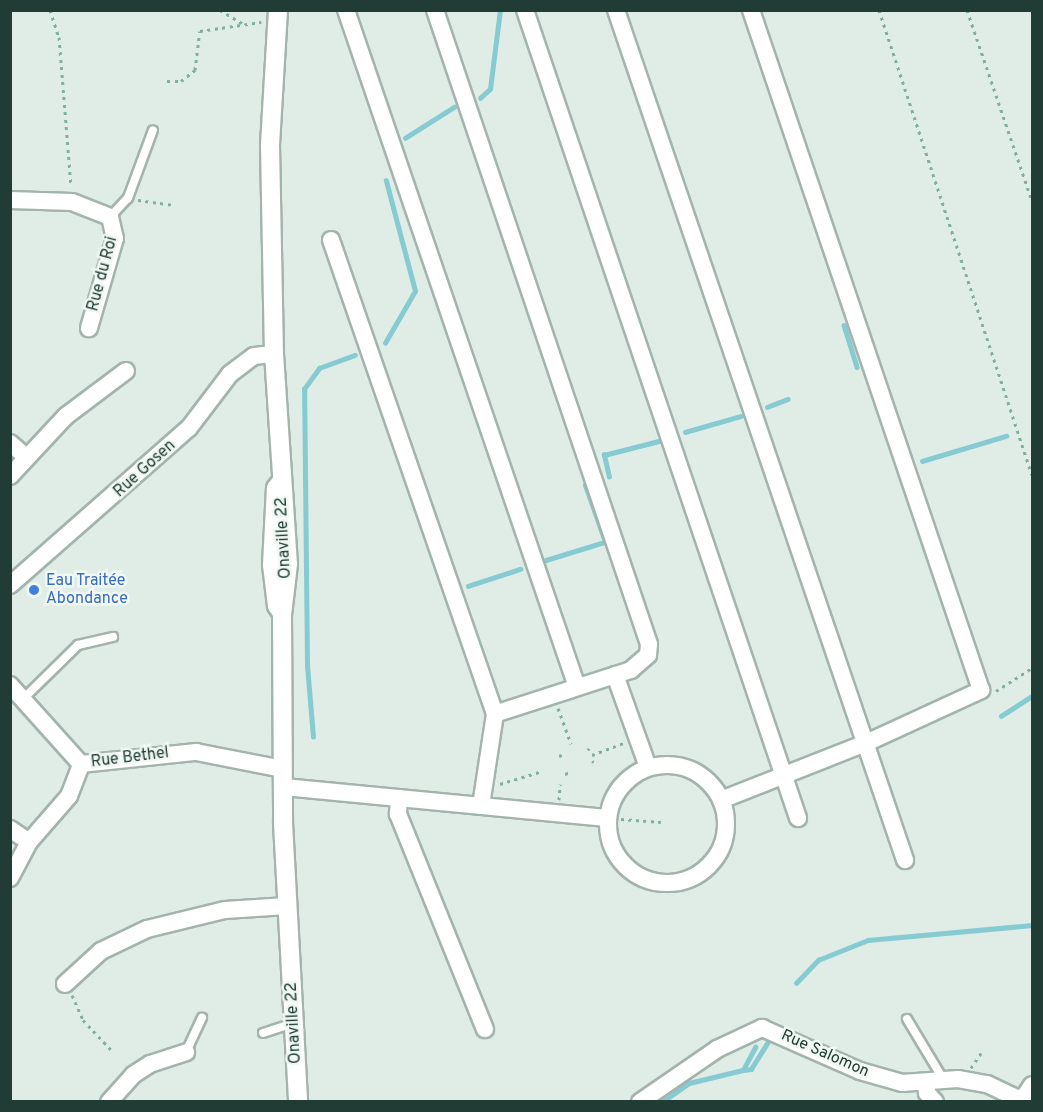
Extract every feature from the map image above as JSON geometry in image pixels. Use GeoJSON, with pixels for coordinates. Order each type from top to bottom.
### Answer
{"type":"FeatureCollection","features":[{"type":"Feature","properties":{"kind":"street"},"geometry":{"type":"LineString","coordinates":[[346,10],[577,687]]}},
{"type":"Feature","properties":{"kind":"street"},"geometry":{"type":"LineString","coordinates":[[435,10],[650,644],[642,663],[615,675],[495,714]]}},
{"type":"Feature","properties":{"kind":"street"},"geometry":{"type":"LineString","coordinates":[[525,10],[785,773],[798,819]]}},
{"type":"Feature","properties":{"kind":"street"},"geometry":{"type":"LineString","coordinates":[[615,10],[905,860]]}},
{"type":"Feature","properties":{"kind":"street"},"geometry":{"type":"LineString","coordinates":[[721,800],[866,743],[981,690],[751,10]]}},
{"type":"Feature","properties":{"kind":"street","name":"Onaville 22"},"geometry":{"type":"LineString","coordinates":[[278,16],[270,146],[273,354],[288,564],[282,615],[284,778],[287,906],[298,1101]]}},
{"type":"Feature","properties":{"kind":"street","name":"Rue du Roi"},"geometry":{"type":"LineString","coordinates":[[10,200],[72,202],[110,217],[115,238],[89,328]]}},
{"type":"Feature","properties":{"kind":"street"},"geometry":{"type":"LineString","coordinates":[[331,240],[495,714],[481,805]]}},
{"type":"Feature","properties":{"kind":"street","name":"Rue Gosen"},"geometry":{"type":"LineString","coordinates":[[10,585],[189,428],[230,374],[254,356],[273,354]]}},
{"type":"Feature","properties":{"kind":"street"},"geometry":{"type":"LineString","coordinates":[[10,476],[66,416],[126,371]]}},
{"type":"Feature","properties":{"kind":"street"},"geometry":{"type":"LineString","coordinates":[[10,443],[26,458]]}},
{"type":"Feature","properties":{"kind":"street"},"geometry":{"type":"LineString","coordinates":[[615,675],[648,767]]}},
{"type":"Feature","properties":{"kind":"street","name":"Rue Bethel"},"geometry":{"type":"LineString","coordinates":[[10,685],[81,764],[196,752],[284,778],[399,798],[607,818]]}},
{"type":"Feature","properties":{"kind":"street"},"geometry":{"type":"LineString","coordinates":[[10,878],[29,842],[69,796],[81,764]]}},
{"type":"Feature","properties":{"kind":"street"},"geometry":{"type":"LineString","coordinates":[[682,766],[699,774],[721,800],[727,821],[719,852],[697,876],[676,883],[654,883],[626,867],[609,839],[607,818],[614,796],[628,778],[648,767],[682,766]]}},
{"type":"Feature","properties":{"kind":"street"},"geometry":{"type":"LineString","coordinates":[[399,798],[398,814],[485,1029]]}},
{"type":"Feature","properties":{"kind":"street"},"geometry":{"type":"LineString","coordinates":[[10,829],[29,842]]}},
{"type":"Feature","properties":{"kind":"street"},"geometry":{"type":"LineString","coordinates":[[65,984],[101,951],[147,929],[225,910],[287,906]]}},
{"type":"Feature","properties":{"kind":"street","name":"Rue Salomon"},"geometry":{"type":"LineString","coordinates":[[640,1101],[717,1049],[762,1028],[860,1071],[902,1083],[926,1084],[943,1079],[987,1084],[1024,1101]]}},
{"type":"Feature","properties":{"kind":"street"},"geometry":{"type":"LineString","coordinates":[[110,1101],[133,1075],[150,1064],[186,1052]]}},
{"type":"Feature","properties":{"kind":"street"},"geometry":{"type":"LineString","coordinates":[[926,1084],[927,1094],[935,1101]]}},
{"type":"Feature","properties":{"kind":"street"},"geometry":{"type":"LineString","coordinates":[[1024,1101],[1032,1085]]}},
{"type":"Feature","properties":{"kind":"lane"},"geometry":{"type":"LineString","coordinates":[[110,217],[128,198],[153,130]]}},
{"type":"Feature","properties":{"kind":"lane"},"geometry":{"type":"LineString","coordinates":[[23,699],[78,645],[113,638]]}},
{"type":"Feature","properties":{"kind":"lane"},"geometry":{"type":"LineString","coordinates":[[186,1052],[202,1017]]}},
{"type":"Feature","properties":{"kind":"lane"},"geometry":{"type":"LineString","coordinates":[[908,1019],[943,1079]]}},
{"type":"Feature","properties":{"kind":"lane"},"geometry":{"type":"LineString","coordinates":[[263,1033],[294,1023]]}},
{"type":"Feature","properties":{"kind":"path"},"geometry":{"type":"LineString","coordinates":[[50,10],[59,37],[72,202]]}},
{"type":"Feature","properties":{"kind":"path"},"geometry":{"type":"LineString","coordinates":[[220,10],[243,24]]}},
{"type":"Feature","properties":{"kind":"path"},"geometry":{"type":"LineString","coordinates":[[879,10],[1032,474]]}},
{"type":"Feature","properties":{"kind":"path"},"geometry":{"type":"LineString","coordinates":[[967,10],[1032,201]]}},
{"type":"Feature","properties":{"kind":"path"},"geometry":{"type":"LineString","coordinates":[[167,81],[181,81],[195,70],[200,31],[278,16]]}},
{"type":"Feature","properties":{"kind":"path"},"geometry":{"type":"LineString","coordinates":[[128,198],[173,205]]}},
{"type":"Feature","properties":{"kind":"path"},"geometry":{"type":"LineString","coordinates":[[981,690],[996,691],[1032,668]]}},
{"type":"Feature","properties":{"kind":"path"},"geometry":{"type":"LineString","coordinates":[[554,695],[571,744]]}},
{"type":"Feature","properties":{"kind":"path"},"geometry":{"type":"LineString","coordinates":[[592,755],[620,745]]}},
{"type":"Feature","properties":{"kind":"path"},"geometry":{"type":"LineString","coordinates":[[560,756],[564,754]]}},
{"type":"Feature","properties":{"kind":"path"},"geometry":{"type":"LineString","coordinates":[[500,784],[539,772]]}},
{"type":"Feature","properties":{"kind":"path"},"geometry":{"type":"LineString","coordinates":[[565,774],[571,772]]}},
{"type":"Feature","properties":{"kind":"path"},"geometry":{"type":"LineString","coordinates":[[638,820],[662,822]]}},
{"type":"Feature","properties":{"kind":"path"},"geometry":{"type":"LineString","coordinates":[[65,984],[83,1020],[114,1053]]}},
{"type":"Feature","properties":{"kind":"waterway"},"geometry":{"type":"LineString","coordinates":[[480,98],[490,89],[500,10]]}},
{"type":"Feature","properties":{"kind":"waterway"},"geometry":{"type":"LineString","coordinates":[[405,138],[454,107]]}},
{"type":"Feature","properties":{"kind":"waterway"},"geometry":{"type":"LineString","coordinates":[[385,343],[415,291],[386,181]]}},
{"type":"Feature","properties":{"kind":"waterway"},"geometry":{"type":"LineString","coordinates":[[844,325],[857,367]]}},
{"type":"Feature","properties":{"kind":"waterway"},"geometry":{"type":"LineString","coordinates":[[313,737],[307,665],[304,389],[319,368],[355,355]]}},
{"type":"Feature","properties":{"kind":"waterway"},"geometry":{"type":"LineString","coordinates":[[767,407],[788,399]]}},
{"type":"Feature","properties":{"kind":"waterway"},"geometry":{"type":"LineString","coordinates":[[685,432],[741,416]]}},
{"type":"Feature","properties":{"kind":"waterway"},"geometry":{"type":"LineString","coordinates":[[922,461],[1006,436]]}},
{"type":"Feature","properties":{"kind":"waterway"},"geometry":{"type":"LineString","coordinates":[[609,477],[604,455],[659,441]]}},
{"type":"Feature","properties":{"kind":"waterway"},"geometry":{"type":"LineString","coordinates":[[546,560],[605,542],[585,485],[588,484]]}},
{"type":"Feature","properties":{"kind":"waterway"},"geometry":{"type":"LineString","coordinates":[[468,586],[520,569]]}},
{"type":"Feature","properties":{"kind":"waterway"},"geometry":{"type":"LineString","coordinates":[[1001,716],[1032,696]]}},
{"type":"Feature","properties":{"kind":"waterway"},"geometry":{"type":"LineString","coordinates":[[796,983],[818,960],[868,940],[1032,925]]}},
{"type":"Feature","properties":{"kind":"waterway"},"geometry":{"type":"LineString","coordinates":[[743,1070],[751,1069],[772,1036]]}},
{"type":"Feature","properties":{"kind":"waterway"},"geometry":{"type":"LineString","coordinates":[[662,1102],[689,1083],[743,1070],[755,1047]]}},
{"type":"Feature","properties":{"kind":"place","name":"Eau Traitée Abondance"},"geometry":{"type":"Point","coordinates":[34,590]}}]}
